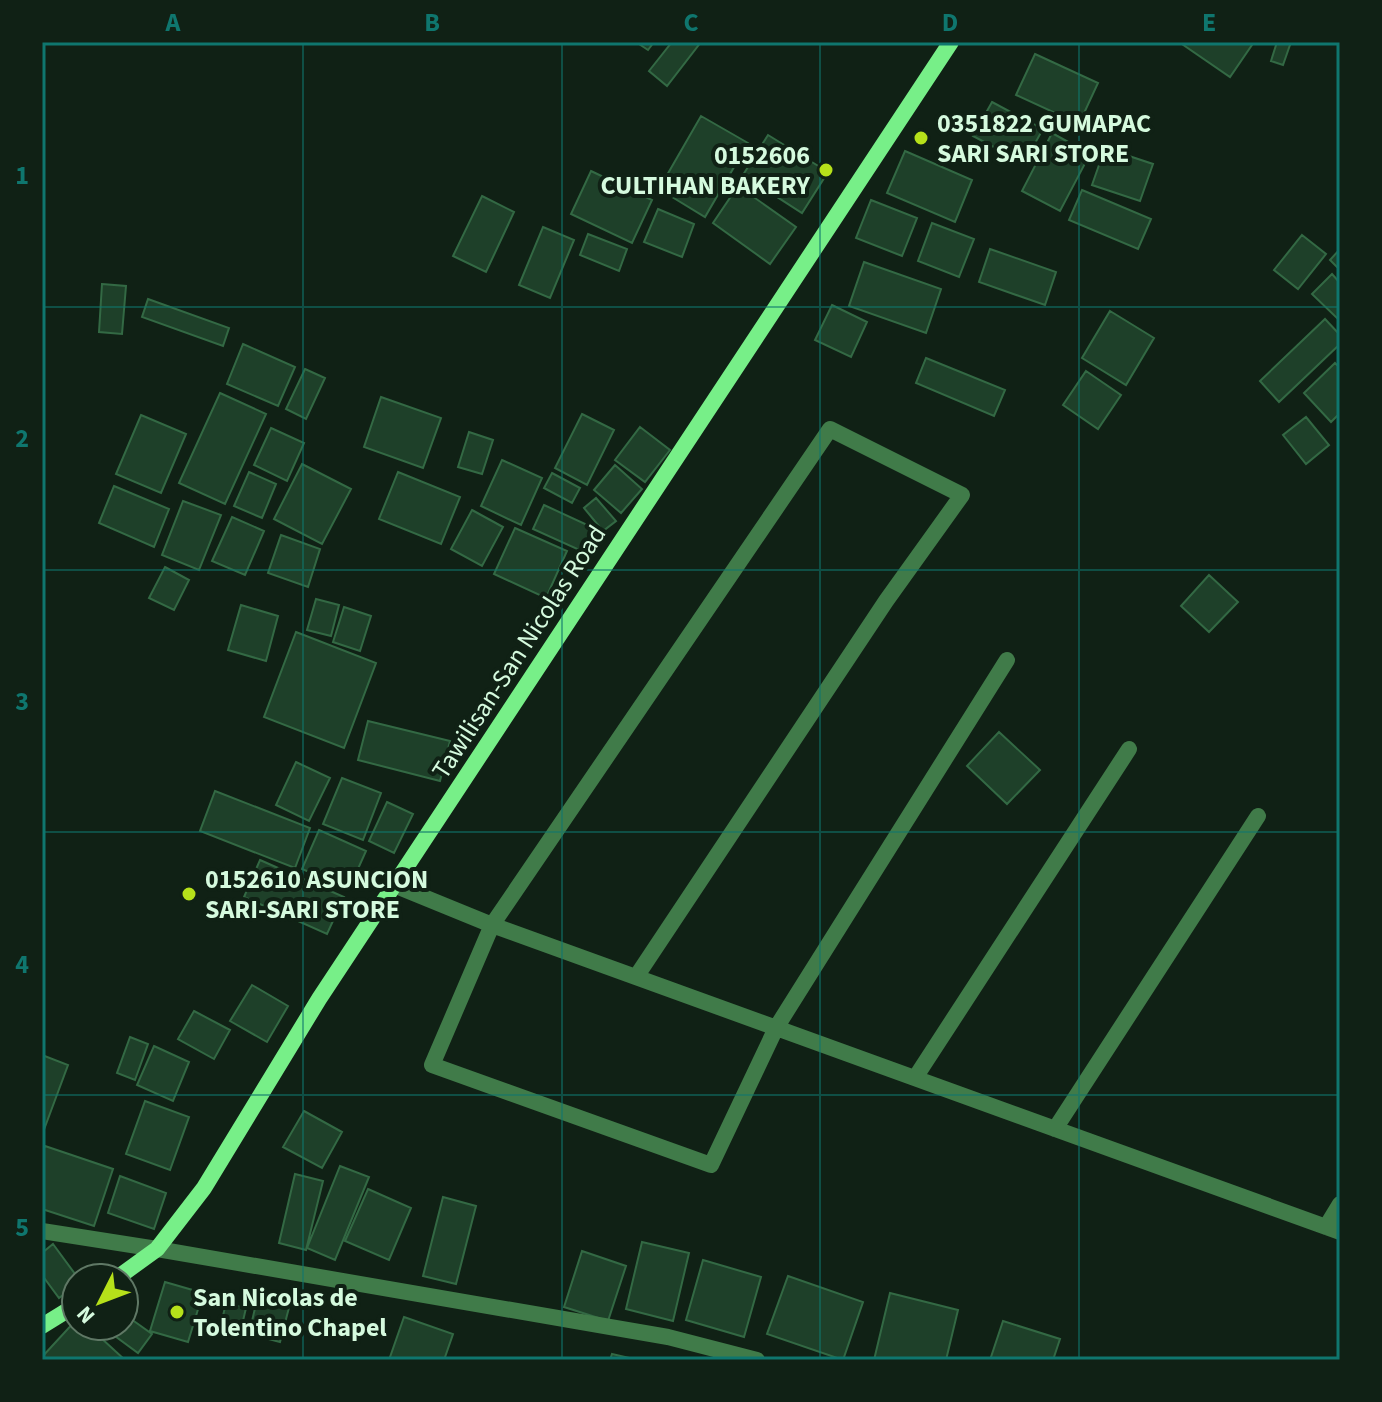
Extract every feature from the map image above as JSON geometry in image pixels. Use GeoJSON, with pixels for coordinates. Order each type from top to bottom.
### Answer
{"type":"FeatureCollection","features":[{"type":"Feature","properties":{"kind":"main road","name":"Tawilisan-San Nicolas Road"},"geometry":{"type":"LineString","coordinates":[[139,1262],[157,1249],[204,1188],[319,999],[951,42]]}},
{"type":"Feature","properties":{"kind":"main road"},"geometry":{"type":"LineString","coordinates":[[42,1326],[60,1315]]}},
{"type":"Feature","properties":{"kind":"street"},"geometry":{"type":"LineString","coordinates":[[636,977],[886,601],[962,495],[830,429],[492,925],[432,1065],[711,1165],[776,1028],[1007,660]]}},
{"type":"Feature","properties":{"kind":"street"},"geometry":{"type":"LineString","coordinates":[[915,1078],[1129,749]]}},
{"type":"Feature","properties":{"kind":"street"},"geometry":{"type":"LineString","coordinates":[[1055,1129],[1258,816]]}},
{"type":"Feature","properties":{"kind":"street"},"geometry":{"type":"LineString","coordinates":[[394,885],[492,925],[1333,1229],[1340,1204]]}},
{"type":"Feature","properties":{"kind":"street"},"geometry":{"type":"LineString","coordinates":[[42,1231],[668,1337],[757,1360]]}},
{"type":"Feature","properties":{"kind":"building"},"geometry":{"type":"Polygon","coordinates":[[[636,42],[654,42],[648,50],[636,42]]]}},
{"type":"Feature","properties":{"kind":"building"},"geometry":{"type":"Polygon","coordinates":[[[672,42],[701,42],[667,86],[649,71],[672,42]]]}},
{"type":"Feature","properties":{"kind":"building"},"geometry":{"type":"Polygon","coordinates":[[[1179,42],[1254,42],[1230,77],[1179,42]]]}},
{"type":"Feature","properties":{"kind":"building"},"geometry":{"type":"Polygon","coordinates":[[[1277,42],[1291,42],[1283,65],[1271,61],[1277,42]]]}},
{"type":"Feature","properties":{"kind":"building"},"geometry":{"type":"Polygon","coordinates":[[[1035,54],[1098,83],[1079,124],[1016,95],[1035,54]]]}},
{"type":"Feature","properties":{"kind":"building"},"geometry":{"type":"Polygon","coordinates":[[[992,102],[1043,129],[1024,163],[973,136],[992,102]]]}},
{"type":"Feature","properties":{"kind":"building"},"geometry":{"type":"Polygon","coordinates":[[[701,116],[748,143],[705,217],[659,189],[701,116]]]}},
{"type":"Feature","properties":{"kind":"building"},"geometry":{"type":"Polygon","coordinates":[[[1052,133],[1090,154],[1060,211],[1022,191],[1052,133]]]}},
{"type":"Feature","properties":{"kind":"building"},"geometry":{"type":"Polygon","coordinates":[[[768,135],[828,172],[802,213],[743,175],[768,135]]]}},
{"type":"Feature","properties":{"kind":"building"},"geometry":{"type":"Polygon","coordinates":[[[1105,148],[1153,164],[1140,201],[1092,185],[1105,148]]]}},
{"type":"Feature","properties":{"kind":"building"},"geometry":{"type":"Polygon","coordinates":[[[905,151],[972,180],[955,222],[887,193],[905,151]]]}},
{"type":"Feature","properties":{"kind":"building"},"geometry":{"type":"Polygon","coordinates":[[[591,171],[652,200],[632,243],[571,214],[591,171]]]}},
{"type":"Feature","properties":{"kind":"building"},"geometry":{"type":"Polygon","coordinates":[[[738,186],[796,227],[770,264],[713,223],[738,186]]]}},
{"type":"Feature","properties":{"kind":"building"},"geometry":{"type":"Polygon","coordinates":[[[1082,190],[1151,219],[1138,249],[1069,220],[1082,190]]]}},
{"type":"Feature","properties":{"kind":"building"},"geometry":{"type":"Polygon","coordinates":[[[482,196],[514,212],[486,272],[453,256],[482,196]]]}},
{"type":"Feature","properties":{"kind":"building"},"geometry":{"type":"Polygon","coordinates":[[[871,200],[917,218],[902,256],[856,238],[871,200]]]}},
{"type":"Feature","properties":{"kind":"building"},"geometry":{"type":"Polygon","coordinates":[[[658,209],[694,224],[682,257],[644,242],[658,209]]]}},
{"type":"Feature","properties":{"kind":"building"},"geometry":{"type":"Polygon","coordinates":[[[932,223],[974,239],[959,277],[918,261],[932,223]]]}},
{"type":"Feature","properties":{"kind":"building"},"geometry":{"type":"Polygon","coordinates":[[[543,227],[574,240],[550,298],[519,285],[543,227]]]}},
{"type":"Feature","properties":{"kind":"building"},"geometry":{"type":"Polygon","coordinates":[[[588,234],[627,249],[619,271],[580,255],[588,234]]]}},
{"type":"Feature","properties":{"kind":"building"},"geometry":{"type":"Polygon","coordinates":[[[1302,235],[1326,254],[1298,289],[1274,270],[1302,235]]]}},
{"type":"Feature","properties":{"kind":"building"},"geometry":{"type":"Polygon","coordinates":[[[990,249],[1056,272],[1045,305],[979,282],[990,249]]]}},
{"type":"Feature","properties":{"kind":"building"},"geometry":{"type":"Polygon","coordinates":[[[1340,249],[1340,270],[1330,260],[1340,249]]]}},
{"type":"Feature","properties":{"kind":"building"},"geometry":{"type":"Polygon","coordinates":[[[864,262],[941,289],[926,333],[849,306],[864,262]]]}},
{"type":"Feature","properties":{"kind":"building"},"geometry":{"type":"Polygon","coordinates":[[[1332,274],[1340,283],[1340,321],[1312,294],[1332,274]]]}},
{"type":"Feature","properties":{"kind":"building"},"geometry":{"type":"Polygon","coordinates":[[[102,284],[126,286],[122,334],[99,332],[102,284]]]}},
{"type":"Feature","properties":{"kind":"building"},"geometry":{"type":"Polygon","coordinates":[[[148,299],[229,328],[223,346],[142,317],[148,299]]]}},
{"type":"Feature","properties":{"kind":"building"},"geometry":{"type":"Polygon","coordinates":[[[832,305],[867,322],[851,357],[815,340],[832,305]]]}},
{"type":"Feature","properties":{"kind":"building"},"geometry":{"type":"Polygon","coordinates":[[[1110,311],[1154,338],[1126,385],[1082,358],[1110,311]]]}},
{"type":"Feature","properties":{"kind":"building"},"geometry":{"type":"Polygon","coordinates":[[[1325,319],[1340,335],[1340,344],[1279,402],[1260,381],[1325,319]]]}},
{"type":"Feature","properties":{"kind":"building"},"geometry":{"type":"Polygon","coordinates":[[[243,344],[295,367],[278,406],[227,384],[243,344]]]}},
{"type":"Feature","properties":{"kind":"building"},"geometry":{"type":"Polygon","coordinates":[[[926,358],[1005,390],[994,416],[916,383],[926,358]]]}},
{"type":"Feature","properties":{"kind":"building"},"geometry":{"type":"Polygon","coordinates":[[[1335,363],[1340,368],[1340,413],[1331,422],[1304,393],[1335,363]]]}},
{"type":"Feature","properties":{"kind":"building"},"geometry":{"type":"Polygon","coordinates":[[[305,369],[325,378],[306,419],[286,409],[305,369]]]}},
{"type":"Feature","properties":{"kind":"building"},"geometry":{"type":"Polygon","coordinates":[[[1086,371],[1121,395],[1098,429],[1063,405],[1086,371]]]}},
{"type":"Feature","properties":{"kind":"building"},"geometry":{"type":"Polygon","coordinates":[[[220,393],[266,414],[225,504],[179,483],[220,393]]]}},
{"type":"Feature","properties":{"kind":"building"},"geometry":{"type":"Polygon","coordinates":[[[381,397],[441,418],[423,468],[364,447],[381,397]]]}},
{"type":"Feature","properties":{"kind":"building"},"geometry":{"type":"Polygon","coordinates":[[[582,414],[614,430],[587,485],[555,468],[582,414]]]}},
{"type":"Feature","properties":{"kind":"building"},"geometry":{"type":"Polygon","coordinates":[[[141,415],[186,434],[161,493],[116,474],[141,415]]]}},
{"type":"Feature","properties":{"kind":"building"},"geometry":{"type":"Polygon","coordinates":[[[1306,417],[1329,445],[1306,464],[1283,435],[1306,417]]]}},
{"type":"Feature","properties":{"kind":"building"},"geometry":{"type":"Polygon","coordinates":[[[640,427],[670,450],[645,482],[615,460],[640,427]]]}},
{"type":"Feature","properties":{"kind":"building"},"geometry":{"type":"Polygon","coordinates":[[[271,428],[304,443],[287,481],[254,465],[271,428]]]}},
{"type":"Feature","properties":{"kind":"building"},"geometry":{"type":"Polygon","coordinates":[[[469,432],[493,440],[482,474],[458,467],[469,432]]]}},
{"type":"Feature","properties":{"kind":"building"},"geometry":{"type":"Polygon","coordinates":[[[502,460],[542,478],[521,525],[481,506],[502,460]]]}},
{"type":"Feature","properties":{"kind":"building"},"geometry":{"type":"Polygon","coordinates":[[[302,464],[351,489],[322,544],[274,519],[302,464]]]}},
{"type":"Feature","properties":{"kind":"building"},"geometry":{"type":"Polygon","coordinates":[[[615,465],[642,489],[621,513],[594,490],[615,465]]]}},
{"type":"Feature","properties":{"kind":"building"},"geometry":{"type":"Polygon","coordinates":[[[249,472],[276,484],[262,518],[234,506],[249,472]]]}},
{"type":"Feature","properties":{"kind":"building"},"geometry":{"type":"Polygon","coordinates":[[[398,472],[460,497],[441,544],[379,519],[398,472]]]}},
{"type":"Feature","properties":{"kind":"building"},"geometry":{"type":"Polygon","coordinates":[[[552,473],[580,488],[572,503],[544,488],[552,473]]]}},
{"type":"Feature","properties":{"kind":"building"},"geometry":{"type":"Polygon","coordinates":[[[114,486],[169,509],[154,547],[99,523],[114,486]]]}},
{"type":"Feature","properties":{"kind":"building"},"geometry":{"type":"Polygon","coordinates":[[[596,498],[616,521],[603,531],[584,508],[596,498]]]}},
{"type":"Feature","properties":{"kind":"building"},"geometry":{"type":"Polygon","coordinates":[[[183,501],[221,515],[199,570],[162,555],[183,501]]]}},
{"type":"Feature","properties":{"kind":"building"},"geometry":{"type":"Polygon","coordinates":[[[544,505],[596,529],[586,553],[533,529],[544,505]]]}},
{"type":"Feature","properties":{"kind":"building"},"geometry":{"type":"Polygon","coordinates":[[[472,510],[503,527],[482,566],[451,549],[472,510]]]}},
{"type":"Feature","properties":{"kind":"building"},"geometry":{"type":"Polygon","coordinates":[[[232,517],[264,531],[245,575],[212,561],[232,517]]]}},
{"type":"Feature","properties":{"kind":"building"},"geometry":{"type":"Polygon","coordinates":[[[515,528],[567,551],[546,598],[494,574],[515,528]]]}},
{"type":"Feature","properties":{"kind":"building"},"geometry":{"type":"Polygon","coordinates":[[[281,535],[320,549],[308,587],[268,573],[281,535]]]}},
{"type":"Feature","properties":{"kind":"building"},"geometry":{"type":"Polygon","coordinates":[[[165,567],[189,580],[174,610],[149,598],[165,567]]]}},
{"type":"Feature","properties":{"kind":"building"},"geometry":{"type":"Polygon","coordinates":[[[1209,575],[1238,602],[1209,632],[1181,606],[1209,575]]]}},
{"type":"Feature","properties":{"kind":"building"},"geometry":{"type":"Polygon","coordinates":[[[316,599],[339,605],[331,636],[307,630],[316,599]]]}},
{"type":"Feature","properties":{"kind":"building"},"geometry":{"type":"Polygon","coordinates":[[[241,605],[278,616],[266,661],[228,650],[241,605]]]}},
{"type":"Feature","properties":{"kind":"building"},"geometry":{"type":"Polygon","coordinates":[[[344,607],[371,616],[360,651],[333,642],[344,607]]]}},
{"type":"Feature","properties":{"kind":"building"},"geometry":{"type":"Polygon","coordinates":[[[296,632],[376,663],[344,748],[264,717],[296,632]]]}},
{"type":"Feature","properties":{"kind":"building"},"geometry":{"type":"Polygon","coordinates":[[[368,721],[450,741],[440,781],[358,760],[368,721]]]}},
{"type":"Feature","properties":{"kind":"building"},"geometry":{"type":"Polygon","coordinates":[[[999,732],[1040,770],[1007,804],[967,766],[999,732]]]}},
{"type":"Feature","properties":{"kind":"building"},"geometry":{"type":"Polygon","coordinates":[[[296,762],[330,778],[309,821],[276,805],[296,762]]]}},
{"type":"Feature","properties":{"kind":"building"},"geometry":{"type":"Polygon","coordinates":[[[342,778],[381,793],[363,840],[323,824],[342,778]]]}},
{"type":"Feature","properties":{"kind":"building"},"geometry":{"type":"Polygon","coordinates":[[[215,791],[310,828],[295,868],[200,831],[215,791]]]}},
{"type":"Feature","properties":{"kind":"building"},"geometry":{"type":"Polygon","coordinates":[[[387,802],[413,814],[394,853],[369,841],[387,802]]]}},
{"type":"Feature","properties":{"kind":"building"},"geometry":{"type":"Polygon","coordinates":[[[319,830],[366,851],[349,889],[302,869],[319,830]]]}},
{"type":"Feature","properties":{"kind":"building"},"geometry":{"type":"Polygon","coordinates":[[[260,860],[344,897],[327,934],[244,897],[260,860]]]}},
{"type":"Feature","properties":{"kind":"building"},"geometry":{"type":"Polygon","coordinates":[[[252,985],[288,1006],[267,1042],[230,1021],[252,985]]]}},
{"type":"Feature","properties":{"kind":"building"},"geometry":{"type":"Polygon","coordinates":[[[194,1011],[230,1030],[214,1059],[178,1039],[194,1011]]]}},
{"type":"Feature","properties":{"kind":"building"},"geometry":{"type":"Polygon","coordinates":[[[130,1037],[148,1044],[135,1080],[117,1073],[130,1037]]]}},
{"type":"Feature","properties":{"kind":"building"},"geometry":{"type":"Polygon","coordinates":[[[154,1046],[189,1062],[173,1101],[137,1085],[154,1046]]]}},
{"type":"Feature","properties":{"kind":"building"},"geometry":{"type":"Polygon","coordinates":[[[42,1055],[68,1065],[42,1135],[42,1055]]]}},
{"type":"Feature","properties":{"kind":"building"},"geometry":{"type":"Polygon","coordinates":[[[145,1101],[189,1117],[170,1170],[126,1154],[145,1101]]]}},
{"type":"Feature","properties":{"kind":"building"},"geometry":{"type":"Polygon","coordinates":[[[304,1111],[342,1132],[322,1168],[283,1147],[304,1111]]]}},
{"type":"Feature","properties":{"kind":"building"},"geometry":{"type":"Polygon","coordinates":[[[45,1146],[113,1169],[94,1226],[42,1209],[42,1154],[45,1146]]]}},
{"type":"Feature","properties":{"kind":"building"},"geometry":{"type":"Polygon","coordinates":[[[340,1166],[369,1177],[335,1260],[307,1248],[340,1166]]]}},
{"type":"Feature","properties":{"kind":"building"},"geometry":{"type":"Polygon","coordinates":[[[295,1174],[323,1181],[306,1250],[279,1243],[295,1174]]]}},
{"type":"Feature","properties":{"kind":"building"},"geometry":{"type":"Polygon","coordinates":[[[120,1176],[166,1193],[154,1229],[108,1213],[120,1176]]]}},
{"type":"Feature","properties":{"kind":"building"},"geometry":{"type":"Polygon","coordinates":[[[368,1189],[411,1208],[389,1260],[345,1241],[368,1189]]]}},
{"type":"Feature","properties":{"kind":"building"},"geometry":{"type":"Polygon","coordinates":[[[443,1197],[476,1206],[456,1284],[423,1276],[443,1197]]]}},
{"type":"Feature","properties":{"kind":"building"},"geometry":{"type":"Polygon","coordinates":[[[642,1242],[689,1253],[673,1321],[626,1309],[642,1242]]]}},
{"type":"Feature","properties":{"kind":"building"},"geometry":{"type":"Polygon","coordinates":[[[53,1244],[66,1262],[60,1262],[59,1298],[42,1275],[42,1253],[53,1244]]]}},
{"type":"Feature","properties":{"kind":"building"},"geometry":{"type":"Polygon","coordinates":[[[582,1251],[626,1266],[608,1321],[564,1307],[582,1251]]]}},
{"type":"Feature","properties":{"kind":"building"},"geometry":{"type":"Polygon","coordinates":[[[703,1260],[761,1277],[744,1337],[686,1320],[703,1260]]]}},
{"type":"Feature","properties":{"kind":"building"},"geometry":{"type":"Polygon","coordinates":[[[788,1276],[863,1302],[843,1360],[767,1334],[788,1276]]]}},
{"type":"Feature","properties":{"kind":"building","name":"San Nicolas de Tolentino Chapel"},"geometry":{"type":"Polygon","coordinates":[[[165,1282],[203,1293],[188,1342],[150,1331],[165,1282]]]}},
{"type":"Feature","properties":{"kind":"building"},"geometry":{"type":"Polygon","coordinates":[[[259,1291],[291,1300],[280,1342],[249,1334],[259,1291]]]}},
{"type":"Feature","properties":{"kind":"building"},"geometry":{"type":"Polygon","coordinates":[[[890,1293],[958,1310],[946,1360],[874,1360],[890,1293]]]}},
{"type":"Feature","properties":{"kind":"building"},"geometry":{"type":"Polygon","coordinates":[[[226,1303],[246,1308],[239,1338],[219,1333],[226,1303]]]}},
{"type":"Feature","properties":{"kind":"building"},"geometry":{"type":"Polygon","coordinates":[[[404,1317],[453,1334],[444,1360],[389,1360],[404,1317]]]}},
{"type":"Feature","properties":{"kind":"building"},"geometry":{"type":"Polygon","coordinates":[[[1003,1321],[1060,1339],[1053,1360],[990,1360],[1003,1321]]]}},
{"type":"Feature","properties":{"kind":"building"},"geometry":{"type":"Polygon","coordinates":[[[140,1325],[152,1334],[138,1353],[123,1342],[140,1342],[140,1325]]]}},
{"type":"Feature","properties":{"kind":"building"},"geometry":{"type":"Polygon","coordinates":[[[60,1337],[60,1342],[105,1342],[125,1360],[42,1360],[60,1337]]]}},
{"type":"Feature","properties":{"kind":"building"},"geometry":{"type":"Polygon","coordinates":[[[612,1354],[638,1360],[610,1360],[612,1354]]]}},
{"type":"Feature","properties":{"kind":"place","name":"0351822 GUMAPAC SARI SARI STORE"},"geometry":{"type":"Point","coordinates":[921,138]}},
{"type":"Feature","properties":{"kind":"place","name":"0152606 CULTIHAN BAKERY"},"geometry":{"type":"Point","coordinates":[826,170]}},
{"type":"Feature","properties":{"kind":"place","name":"0152610 ASUNCION SARI-SARI STORE"},"geometry":{"type":"Point","coordinates":[189,894]}},
{"type":"Feature","properties":{"kind":"place","name":"San Nicolas de Tolentino Chapel"},"geometry":{"type":"Point","coordinates":[177,1312]}}]}
